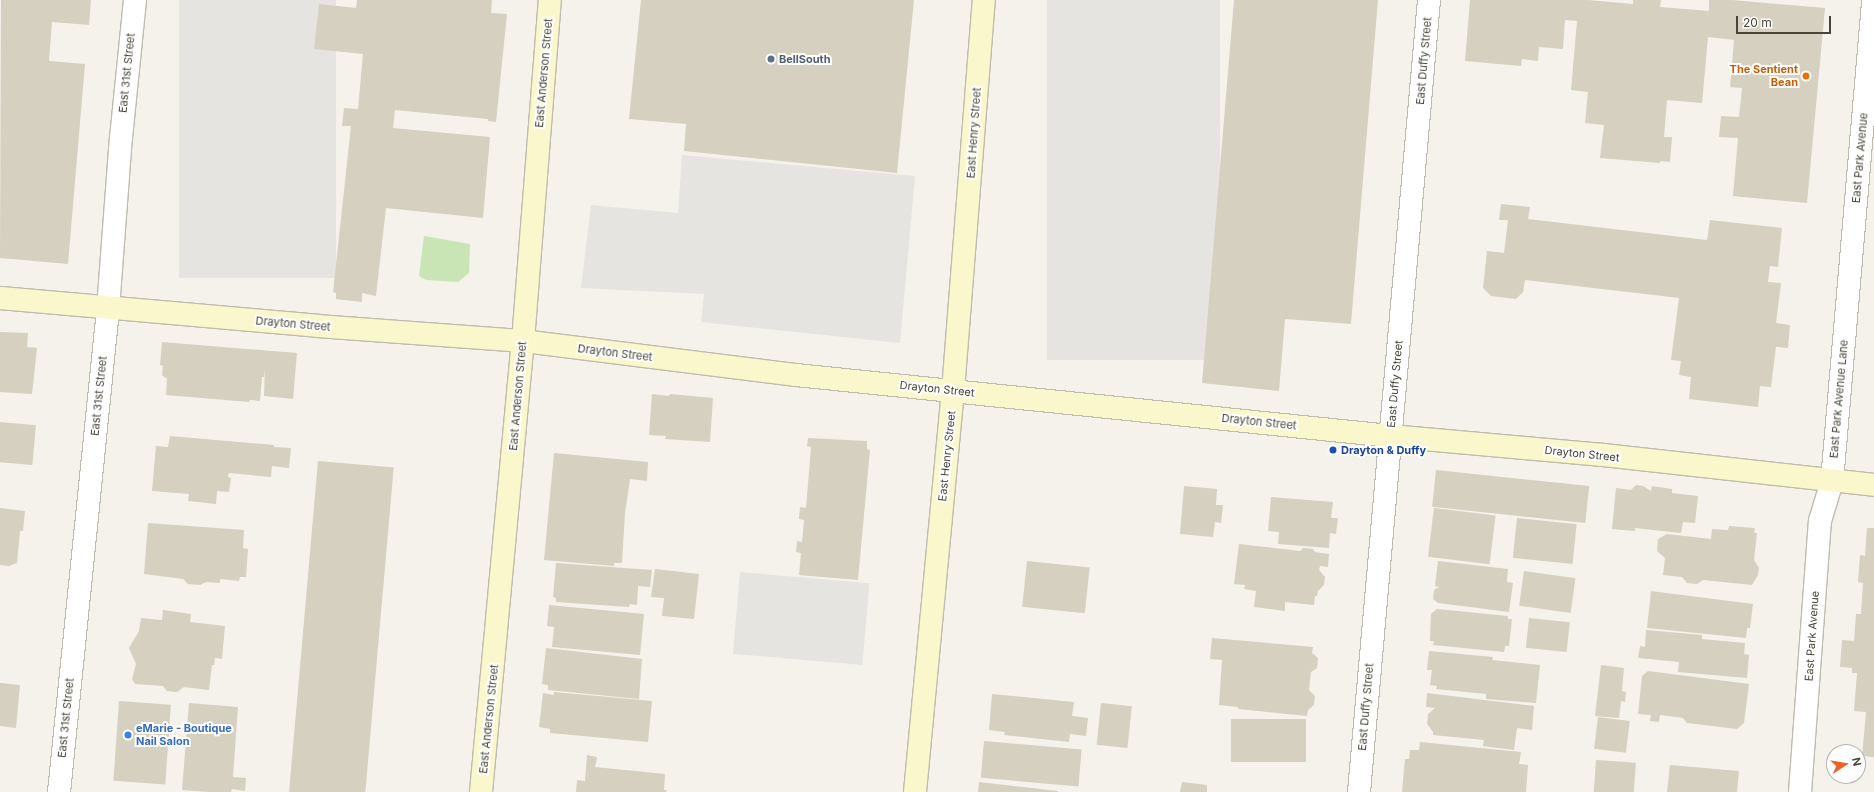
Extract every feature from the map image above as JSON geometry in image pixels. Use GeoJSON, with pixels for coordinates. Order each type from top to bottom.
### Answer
{"type":"FeatureCollection","features":[{"type":"Feature","properties":{"kind":"main road","name":"East Anderson Street"},"geometry":{"type":"LineString","coordinates":[[481,792],[523,341],[550,0]]}},
{"type":"Feature","properties":{"kind":"main road","name":"East Henry Street"},"geometry":{"type":"LineString","coordinates":[[915,792],[953,391],[984,0]]}},
{"type":"Feature","properties":{"kind":"main road","name":"Drayton Street"},"geometry":{"type":"LineString","coordinates":[[0,298],[523,341],[738,368],[953,391],[1390,436],[1603,455],[1874,485]]}},
{"type":"Feature","properties":{"kind":"street","name":"East 31st Street"},"geometry":{"type":"LineString","coordinates":[[59,792],[108,308],[121,138],[135,0]]}},
{"type":"Feature","properties":{"kind":"street","name":"East Duffy Street"},"geometry":{"type":"LineString","coordinates":[[1359,792],[1429,0]]}},
{"type":"Feature","properties":{"kind":"street","name":"East Park Avenue"},"geometry":{"type":"LineString","coordinates":[[1846,316],[1873,0]]}},
{"type":"Feature","properties":{"kind":"street","name":"East Park Avenue Lane"},"geometry":{"type":"LineString","coordinates":[[1832,481],[1846,316]]}},
{"type":"Feature","properties":{"kind":"street","name":"East Park Avenue"},"geometry":{"type":"LineString","coordinates":[[1800,792],[1820,521],[1832,481]]}},
{"type":"Feature","properties":{"kind":"green space"},"geometry":{"type":"Polygon","coordinates":[[[424,236],[470,244],[469,273],[458,282],[426,280],[419,276],[424,236]]]}},
{"type":"Feature","properties":{"kind":"shaded area"},"geometry":{"type":"Polygon","coordinates":[[[179,0],[336,0],[336,278],[179,278],[179,0]]]}},
{"type":"Feature","properties":{"kind":"shaded area"},"geometry":{"type":"Polygon","coordinates":[[[1047,0],[1220,0],[1220,360],[1047,360],[1047,0]]]}},
{"type":"Feature","properties":{"kind":"shaded area"},"geometry":{"type":"Polygon","coordinates":[[[682,155],[915,176],[900,343],[701,322],[704,294],[581,288],[591,205],[678,213],[682,155]]]}},
{"type":"Feature","properties":{"kind":"shaded area"},"geometry":{"type":"Polygon","coordinates":[[[740,572],[870,583],[862,665],[733,654],[740,572]]]}},
{"type":"Feature","properties":{"kind":"building"},"geometry":{"type":"Polygon","coordinates":[[[1,0],[91,0],[89,25],[52,22],[49,61],[85,64],[68,264],[0,258],[1,0]]]}},
{"type":"Feature","properties":{"kind":"building"},"geometry":{"type":"Polygon","coordinates":[[[357,0],[492,0],[491,13],[507,14],[496,122],[488,121],[488,119],[395,110],[393,128],[490,137],[483,218],[386,208],[376,296],[362,293],[362,302],[336,299],[336,293],[333,292],[351,126],[342,126],[344,108],[358,109],[363,54],[314,49],[319,4],[356,8],[357,0]]]}},
{"type":"Feature","properties":{"kind":"building","name":"BellSouth"},"geometry":{"type":"Polygon","coordinates":[[[641,0],[914,0],[897,173],[684,151],[686,124],[629,119],[641,0]]]}},
{"type":"Feature","properties":{"kind":"building"},"geometry":{"type":"Polygon","coordinates":[[[1234,0],[1378,0],[1351,324],[1285,319],[1279,391],[1202,383],[1234,0]]]}},
{"type":"Feature","properties":{"kind":"building"},"geometry":{"type":"Polygon","coordinates":[[[1470,0],[1588,0],[1633,4],[1633,0],[1661,0],[1660,7],[1709,11],[1709,0],[1732,0],[1825,8],[1807,203],[1733,196],[1738,138],[1719,137],[1721,116],[1739,117],[1742,88],[1730,87],[1734,40],[1708,37],[1702,103],[1667,100],[1664,137],[1672,137],[1670,162],[1660,161],[1660,163],[1600,158],[1604,125],[1585,123],[1588,92],[1571,90],[1577,21],[1565,20],[1563,49],[1539,47],[1538,61],[1522,59],[1521,66],[1465,61],[1470,0]]]}},
{"type":"Feature","properties":{"kind":"building"},"geometry":{"type":"Polygon","coordinates":[[[1501,204],[1530,207],[1528,219],[1707,240],[1710,220],[1782,228],[1778,267],[1770,266],[1768,282],[1781,283],[1776,323],[1790,325],[1788,348],[1776,347],[1771,387],[1760,386],[1758,407],[1689,399],[1691,377],[1679,375],[1681,361],[1671,360],[1679,298],[1525,280],[1523,292],[1516,299],[1491,296],[1483,288],[1487,251],[1504,253],[1508,220],[1499,220],[1501,204]]]}},
{"type":"Feature","properties":{"kind":"building"},"geometry":{"type":"Polygon","coordinates":[[[0,332],[28,333],[27,347],[37,348],[32,394],[0,392],[0,332]]]}},
{"type":"Feature","properties":{"kind":"building"},"geometry":{"type":"Polygon","coordinates":[[[162,342],[297,353],[293,399],[264,396],[265,369],[264,377],[262,377],[260,401],[250,400],[249,402],[166,395],[167,379],[162,375],[163,366],[160,365],[162,342]]]}},
{"type":"Feature","properties":{"kind":"building"},"geometry":{"type":"Polygon","coordinates":[[[652,394],[713,398],[710,442],[665,439],[666,436],[649,435],[652,394]]]}},
{"type":"Feature","properties":{"kind":"building"},"geometry":{"type":"Polygon","coordinates":[[[0,422],[36,425],[32,465],[0,462],[0,422]]]}},
{"type":"Feature","properties":{"kind":"building"},"geometry":{"type":"Polygon","coordinates":[[[170,436],[274,445],[274,447],[291,448],[289,468],[272,466],[271,477],[229,473],[228,477],[231,478],[229,492],[217,491],[216,504],[188,501],[189,494],[152,491],[156,446],[168,447],[170,436]]]}},
{"type":"Feature","properties":{"kind":"building"},"geometry":{"type":"Polygon","coordinates":[[[808,438],[867,441],[867,449],[870,450],[858,580],[799,575],[801,553],[796,552],[797,541],[802,542],[804,520],[799,519],[800,507],[806,508],[811,447],[807,446],[808,438]]]}},
{"type":"Feature","properties":{"kind":"building"},"geometry":{"type":"Polygon","coordinates":[[[554,453],[648,462],[647,481],[630,479],[625,513],[622,563],[614,563],[614,566],[544,560],[554,453]]]}},
{"type":"Feature","properties":{"kind":"building"},"geometry":{"type":"Polygon","coordinates":[[[318,461],[394,468],[365,792],[289,792],[318,461]]]}},
{"type":"Feature","properties":{"kind":"building"},"geometry":{"type":"Polygon","coordinates":[[[1436,470],[1589,486],[1585,523],[1432,507],[1436,470]]]}},
{"type":"Feature","properties":{"kind":"building"},"geometry":{"type":"Polygon","coordinates":[[[1636,485],[1643,486],[1651,491],[1652,486],[1672,489],[1672,493],[1698,496],[1695,523],[1683,522],[1681,533],[1635,528],[1635,531],[1612,529],[1616,488],[1631,490],[1636,485]]]}},
{"type":"Feature","properties":{"kind":"building"},"geometry":{"type":"Polygon","coordinates":[[[1184,486],[1217,489],[1216,505],[1223,505],[1221,523],[1215,522],[1213,537],[1180,534],[1184,486]]]}},
{"type":"Feature","properties":{"kind":"building"},"geometry":{"type":"Polygon","coordinates":[[[1271,497],[1333,502],[1331,518],[1338,518],[1336,534],[1330,533],[1329,548],[1278,544],[1279,532],[1268,531],[1271,497]]]}},
{"type":"Feature","properties":{"kind":"building"},"geometry":{"type":"Polygon","coordinates":[[[0,508],[25,511],[23,531],[20,531],[17,563],[9,566],[0,565],[0,508]]]}},
{"type":"Feature","properties":{"kind":"building"},"geometry":{"type":"Polygon","coordinates":[[[1434,508],[1496,516],[1490,564],[1428,557],[1434,508]]]}},
{"type":"Feature","properties":{"kind":"building"},"geometry":{"type":"Polygon","coordinates":[[[1517,518],[1577,524],[1572,564],[1513,558],[1517,518]]]}},
{"type":"Feature","properties":{"kind":"building"},"geometry":{"type":"Polygon","coordinates":[[[148,523],[244,530],[243,548],[248,549],[246,577],[240,577],[239,581],[220,579],[220,583],[206,582],[200,585],[188,584],[183,579],[144,574],[148,523]]]}},
{"type":"Feature","properties":{"kind":"building"},"geometry":{"type":"Polygon","coordinates":[[[1729,526],[1755,528],[1754,533],[1757,533],[1754,560],[1759,568],[1758,575],[1752,585],[1703,580],[1697,584],[1687,583],[1682,577],[1663,575],[1665,558],[1657,551],[1658,539],[1667,534],[1711,539],[1712,529],[1728,530],[1729,526]]]}},
{"type":"Feature","properties":{"kind":"building"},"geometry":{"type":"Polygon","coordinates":[[[1867,528],[1874,528],[1874,757],[1866,756],[1866,744],[1863,744],[1866,712],[1854,711],[1857,673],[1852,673],[1852,668],[1840,667],[1842,640],[1854,641],[1856,614],[1861,614],[1863,583],[1858,582],[1860,555],[1865,556],[1867,528]]]}},
{"type":"Feature","properties":{"kind":"building"},"geometry":{"type":"Polygon","coordinates":[[[1239,544],[1300,551],[1303,548],[1313,549],[1315,552],[1329,554],[1328,567],[1320,566],[1319,570],[1325,577],[1324,585],[1318,591],[1317,596],[1315,596],[1314,605],[1285,602],[1285,611],[1254,607],[1256,591],[1244,589],[1245,585],[1234,584],[1239,544]]]}},
{"type":"Feature","properties":{"kind":"building"},"geometry":{"type":"Polygon","coordinates":[[[1027,561],[1090,568],[1085,613],[1022,607],[1027,561]]]}},
{"type":"Feature","properties":{"kind":"building"},"geometry":{"type":"Polygon","coordinates":[[[1438,561],[1508,569],[1507,582],[1513,583],[1509,612],[1438,603],[1433,599],[1434,590],[1439,587],[1435,586],[1438,561]]]}},
{"type":"Feature","properties":{"kind":"building"},"geometry":{"type":"Polygon","coordinates":[[[556,563],[652,570],[650,587],[638,586],[637,605],[630,604],[629,607],[556,602],[556,598],[553,597],[556,563]]]}},
{"type":"Feature","properties":{"kind":"building"},"geometry":{"type":"Polygon","coordinates":[[[655,569],[699,574],[694,619],[662,616],[664,598],[651,597],[655,569]]]}},
{"type":"Feature","properties":{"kind":"building"},"geometry":{"type":"Polygon","coordinates":[[[1524,571],[1575,578],[1571,613],[1519,606],[1524,571]]]}},
{"type":"Feature","properties":{"kind":"building"},"geometry":{"type":"Polygon","coordinates":[[[1651,591],[1753,604],[1750,628],[1747,628],[1746,638],[1647,628],[1651,591]]]}},
{"type":"Feature","properties":{"kind":"building"},"geometry":{"type":"Polygon","coordinates":[[[549,605],[644,614],[640,655],[552,647],[554,627],[547,626],[549,605]]]}},
{"type":"Feature","properties":{"kind":"building"},"geometry":{"type":"Polygon","coordinates":[[[1437,609],[1508,616],[1508,619],[1512,619],[1509,646],[1505,646],[1504,652],[1433,645],[1434,641],[1430,641],[1431,614],[1437,609]]]}},
{"type":"Feature","properties":{"kind":"building"},"geometry":{"type":"Polygon","coordinates":[[[163,610],[191,614],[190,622],[225,626],[222,659],[215,658],[214,665],[212,665],[209,690],[184,687],[177,692],[167,691],[163,686],[135,684],[132,679],[136,664],[129,648],[139,631],[141,618],[162,620],[163,610]]]}},
{"type":"Feature","properties":{"kind":"building"},"geometry":{"type":"Polygon","coordinates":[[[1529,618],[1570,622],[1567,652],[1526,648],[1529,618]]]}},
{"type":"Feature","properties":{"kind":"building"},"geometry":{"type":"Polygon","coordinates":[[[1646,630],[1702,635],[1702,639],[1745,643],[1744,654],[1749,655],[1747,678],[1678,672],[1679,662],[1638,658],[1640,646],[1645,647],[1646,630]]]}},
{"type":"Feature","properties":{"kind":"building"},"geometry":{"type":"Polygon","coordinates":[[[1212,638],[1313,647],[1312,653],[1318,658],[1317,668],[1311,672],[1309,690],[1315,696],[1314,705],[1308,710],[1307,716],[1238,709],[1238,707],[1219,705],[1222,660],[1210,659],[1212,638]]]}},
{"type":"Feature","properties":{"kind":"building"},"geometry":{"type":"Polygon","coordinates":[[[546,648],[642,659],[639,699],[548,690],[548,685],[542,684],[546,648]]]}},
{"type":"Feature","properties":{"kind":"building"},"geometry":{"type":"Polygon","coordinates":[[[1429,651],[1493,657],[1492,660],[1540,665],[1536,703],[1486,699],[1486,694],[1436,689],[1437,686],[1430,685],[1432,670],[1427,670],[1429,651]]]}},
{"type":"Feature","properties":{"kind":"building"},"geometry":{"type":"Polygon","coordinates":[[[1601,665],[1624,668],[1622,691],[1626,692],[1625,702],[1621,701],[1619,718],[1595,716],[1601,665]]]}},
{"type":"Feature","properties":{"kind":"building"},"geometry":{"type":"Polygon","coordinates":[[[1648,671],[1749,684],[1744,723],[1737,729],[1687,723],[1683,718],[1660,715],[1659,722],[1650,721],[1651,715],[1638,714],[1642,676],[1648,671]]]}},
{"type":"Feature","properties":{"kind":"building"},"geometry":{"type":"Polygon","coordinates":[[[0,683],[20,685],[16,728],[0,726],[0,683]]]}},
{"type":"Feature","properties":{"kind":"building"},"geometry":{"type":"Polygon","coordinates":[[[554,692],[652,701],[648,742],[550,733],[550,729],[539,727],[543,693],[554,695],[554,692]]]}},
{"type":"Feature","properties":{"kind":"building"},"geometry":{"type":"Polygon","coordinates":[[[1427,693],[1534,706],[1532,730],[1517,728],[1514,750],[1483,746],[1484,740],[1433,735],[1433,732],[1427,724],[1428,714],[1435,708],[1426,707],[1427,693]]]}},
{"type":"Feature","properties":{"kind":"building"},"geometry":{"type":"Polygon","coordinates":[[[992,694],[1074,702],[1072,716],[1088,718],[1086,736],[1070,734],[1069,742],[1004,735],[1005,732],[989,730],[992,694]]]}},
{"type":"Feature","properties":{"kind":"building"},"geometry":{"type":"Polygon","coordinates":[[[119,701],[171,705],[165,784],[113,781],[119,701]]]}},
{"type":"Feature","properties":{"kind":"building"},"geometry":{"type":"Polygon","coordinates":[[[189,703],[238,707],[233,777],[246,778],[245,791],[232,789],[231,792],[182,790],[189,703]]]}},
{"type":"Feature","properties":{"kind":"building"},"geometry":{"type":"Polygon","coordinates":[[[1101,703],[1132,706],[1127,748],[1097,745],[1101,703]]]}},
{"type":"Feature","properties":{"kind":"building"},"geometry":{"type":"Polygon","coordinates":[[[1598,717],[1630,721],[1626,753],[1594,749],[1598,717]]]}},
{"type":"Feature","properties":{"kind":"building"},"geometry":{"type":"Polygon","coordinates":[[[1231,719],[1306,719],[1306,762],[1231,762],[1231,719]]]}},
{"type":"Feature","properties":{"kind":"building"},"geometry":{"type":"Polygon","coordinates":[[[984,741],[1082,750],[1078,786],[981,778],[984,741]]]}},
{"type":"Feature","properties":{"kind":"building"},"geometry":{"type":"Polygon","coordinates":[[[1420,742],[1521,752],[1519,764],[1528,765],[1526,792],[1402,792],[1405,759],[1409,759],[1410,750],[1419,750],[1420,742]]]}},
{"type":"Feature","properties":{"kind":"building"},"geometry":{"type":"Polygon","coordinates":[[[587,755],[597,757],[595,767],[665,774],[664,790],[667,790],[666,792],[576,792],[577,780],[585,781],[587,755]]]}},
{"type":"Feature","properties":{"kind":"building"},"geometry":{"type":"Polygon","coordinates":[[[1596,760],[1636,763],[1634,792],[1594,792],[1596,760]]]}},
{"type":"Feature","properties":{"kind":"building"},"geometry":{"type":"Polygon","coordinates":[[[1670,765],[1739,771],[1737,792],[1667,792],[1670,765]]]}},
{"type":"Feature","properties":{"kind":"building"},"geometry":{"type":"Polygon","coordinates":[[[979,782],[1058,791],[1058,792],[978,792],[979,782]]]}},
{"type":"Feature","properties":{"kind":"building"},"geometry":{"type":"Polygon","coordinates":[[[1182,782],[1207,785],[1207,792],[1180,792],[1182,782]]]}},
{"type":"Feature","properties":{"kind":"place","name":"BellSouth"},"geometry":{"type":"Point","coordinates":[771,59]}},
{"type":"Feature","properties":{"kind":"place","name":"The Sentient Bean"},"geometry":{"type":"Point","coordinates":[1806,76]}},
{"type":"Feature","properties":{"kind":"place","name":"Drayton & Duffy"},"geometry":{"type":"Point","coordinates":[1333,450]}},
{"type":"Feature","properties":{"kind":"place","name":"eMarie - Boutique Nail Salon"},"geometry":{"type":"Point","coordinates":[128,735]}}]}
